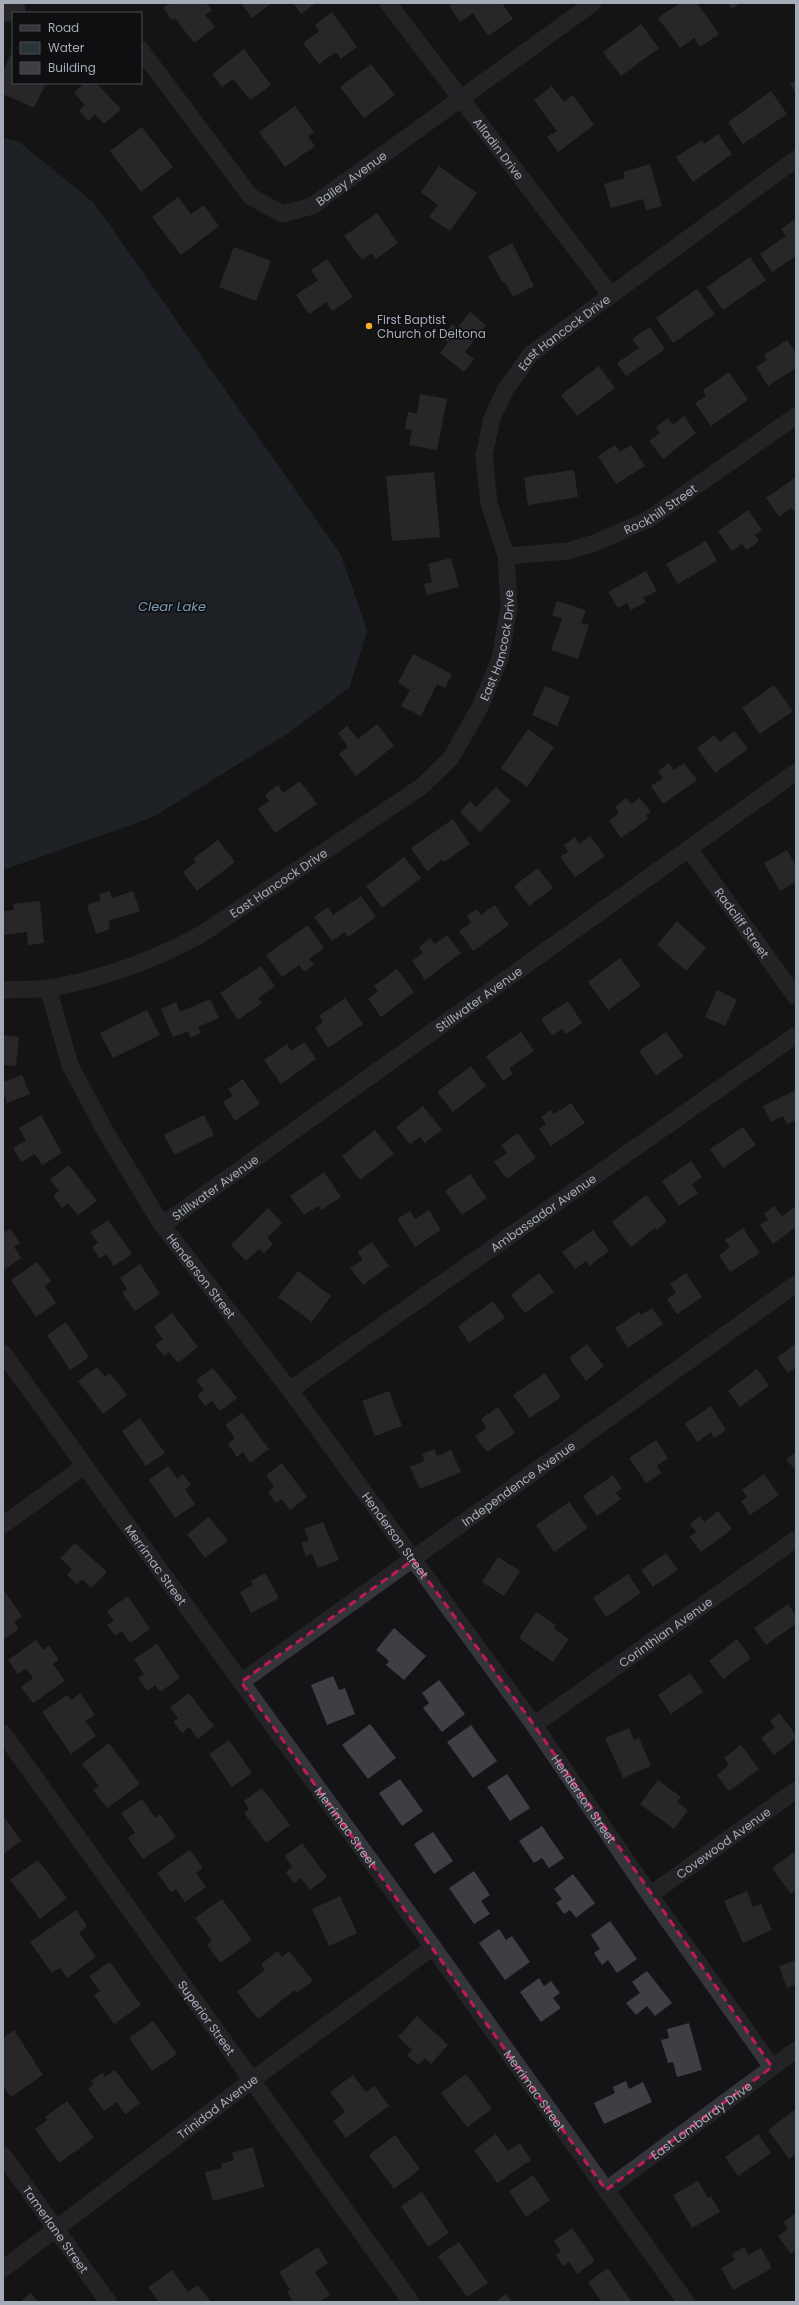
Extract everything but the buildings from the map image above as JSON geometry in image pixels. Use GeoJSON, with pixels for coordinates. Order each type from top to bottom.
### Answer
{"type":"FeatureCollection","features":[{"type":"Feature","properties":{"kind":"street","name":"Alladin Drive"},"geometry":{"type":"LineString","coordinates":[[388,3],[610,294]]}},
{"type":"Feature","properties":{"kind":"street","name":"Bailey Avenue"},"geometry":{"type":"LineString","coordinates":[[142,51],[251,197],[283,214],[312,206],[593,3]]}},
{"type":"Feature","properties":{"kind":"street","name":"East Hancock Drive"},"geometry":{"type":"LineString","coordinates":[[3,990],[48,988],[112,974],[161,956],[200,935],[421,787],[451,758],[480,706],[500,659],[509,608],[506,556],[489,503],[484,456],[492,418],[505,390],[531,354],[610,294],[796,159]]}},
{"type":"Feature","properties":{"kind":"street","name":"Rockhill Street"},"geometry":{"type":"LineString","coordinates":[[506,556],[568,551],[595,544],[649,518],[796,416]]}},
{"type":"Feature","properties":{"kind":"street","name":"Stillwater Avenue"},"geometry":{"type":"LineString","coordinates":[[162,1225],[796,772]]}},
{"type":"Feature","properties":{"kind":"street","name":"Radcliff Street"},"geometry":{"type":"LineString","coordinates":[[689,849],[796,997]]}},
{"type":"Feature","properties":{"kind":"street","name":"Henderson Street"},"geometry":{"type":"LineString","coordinates":[[48,988],[70,1065],[104,1129],[162,1225],[290,1390],[534,1725],[650,1895],[772,2068]]}},
{"type":"Feature","properties":{"kind":"street","name":"Ambassador Avenue"},"geometry":{"type":"LineString","coordinates":[[290,1390],[796,1034]]}},
{"type":"Feature","properties":{"kind":"street","name":"Independence Avenue"},"geometry":{"type":"LineString","coordinates":[[241,1682],[796,1284]]}},
{"type":"Feature","properties":{"kind":"street","name":"Merrimac Street"},"geometry":{"type":"LineString","coordinates":[[3,1353],[434,1947],[686,2302]]}},
{"type":"Feature","properties":{"kind":"street"},"geometry":{"type":"LineString","coordinates":[[3,1525],[84,1466]]}},
{"type":"Feature","properties":{"kind":"street","name":"Corinthian Avenue"},"geometry":{"type":"LineString","coordinates":[[534,1725],[796,1539]]}},
{"type":"Feature","properties":{"kind":"street","name":"Superior Street"},"geometry":{"type":"LineString","coordinates":[[3,1733],[411,2302]]}},
{"type":"Feature","properties":{"kind":"street","name":"Covewood Avenue"},"geometry":{"type":"LineString","coordinates":[[650,1895],[796,1790]]}},
{"type":"Feature","properties":{"kind":"street","name":"Trinidad Avenue"},"geometry":{"type":"LineString","coordinates":[[3,2269],[252,2080],[434,1947]]}},
{"type":"Feature","properties":{"kind":"street","name":"East Lombardy Drive"},"geometry":{"type":"LineString","coordinates":[[606,2190],[796,2050]]}},
{"type":"Feature","properties":{"kind":"street","name":"Tamerlane Street"},"geometry":{"type":"LineString","coordinates":[[3,2156],[108,2302]]}},
{"type":"Feature","properties":{"kind":"highlighted area"},"geometry":{"type":"Polygon","coordinates":[[[413,1560],[534,1725],[772,2067],[606,2190],[241,1682],[413,1560]]]}},
{"type":"Feature","properties":{"kind":"water","name":"Clear Lake"},"geometry":{"type":"Polygon","coordinates":[[[3,138],[18,141],[94,203],[341,555],[367,631],[349,688],[290,732],[153,817],[3,870],[3,138]]]}},
{"type":"Feature","properties":{"kind":"place","name":"First Baptist Church of Deltona"},"geometry":{"type":"Point","coordinates":[369,326]}}]}
